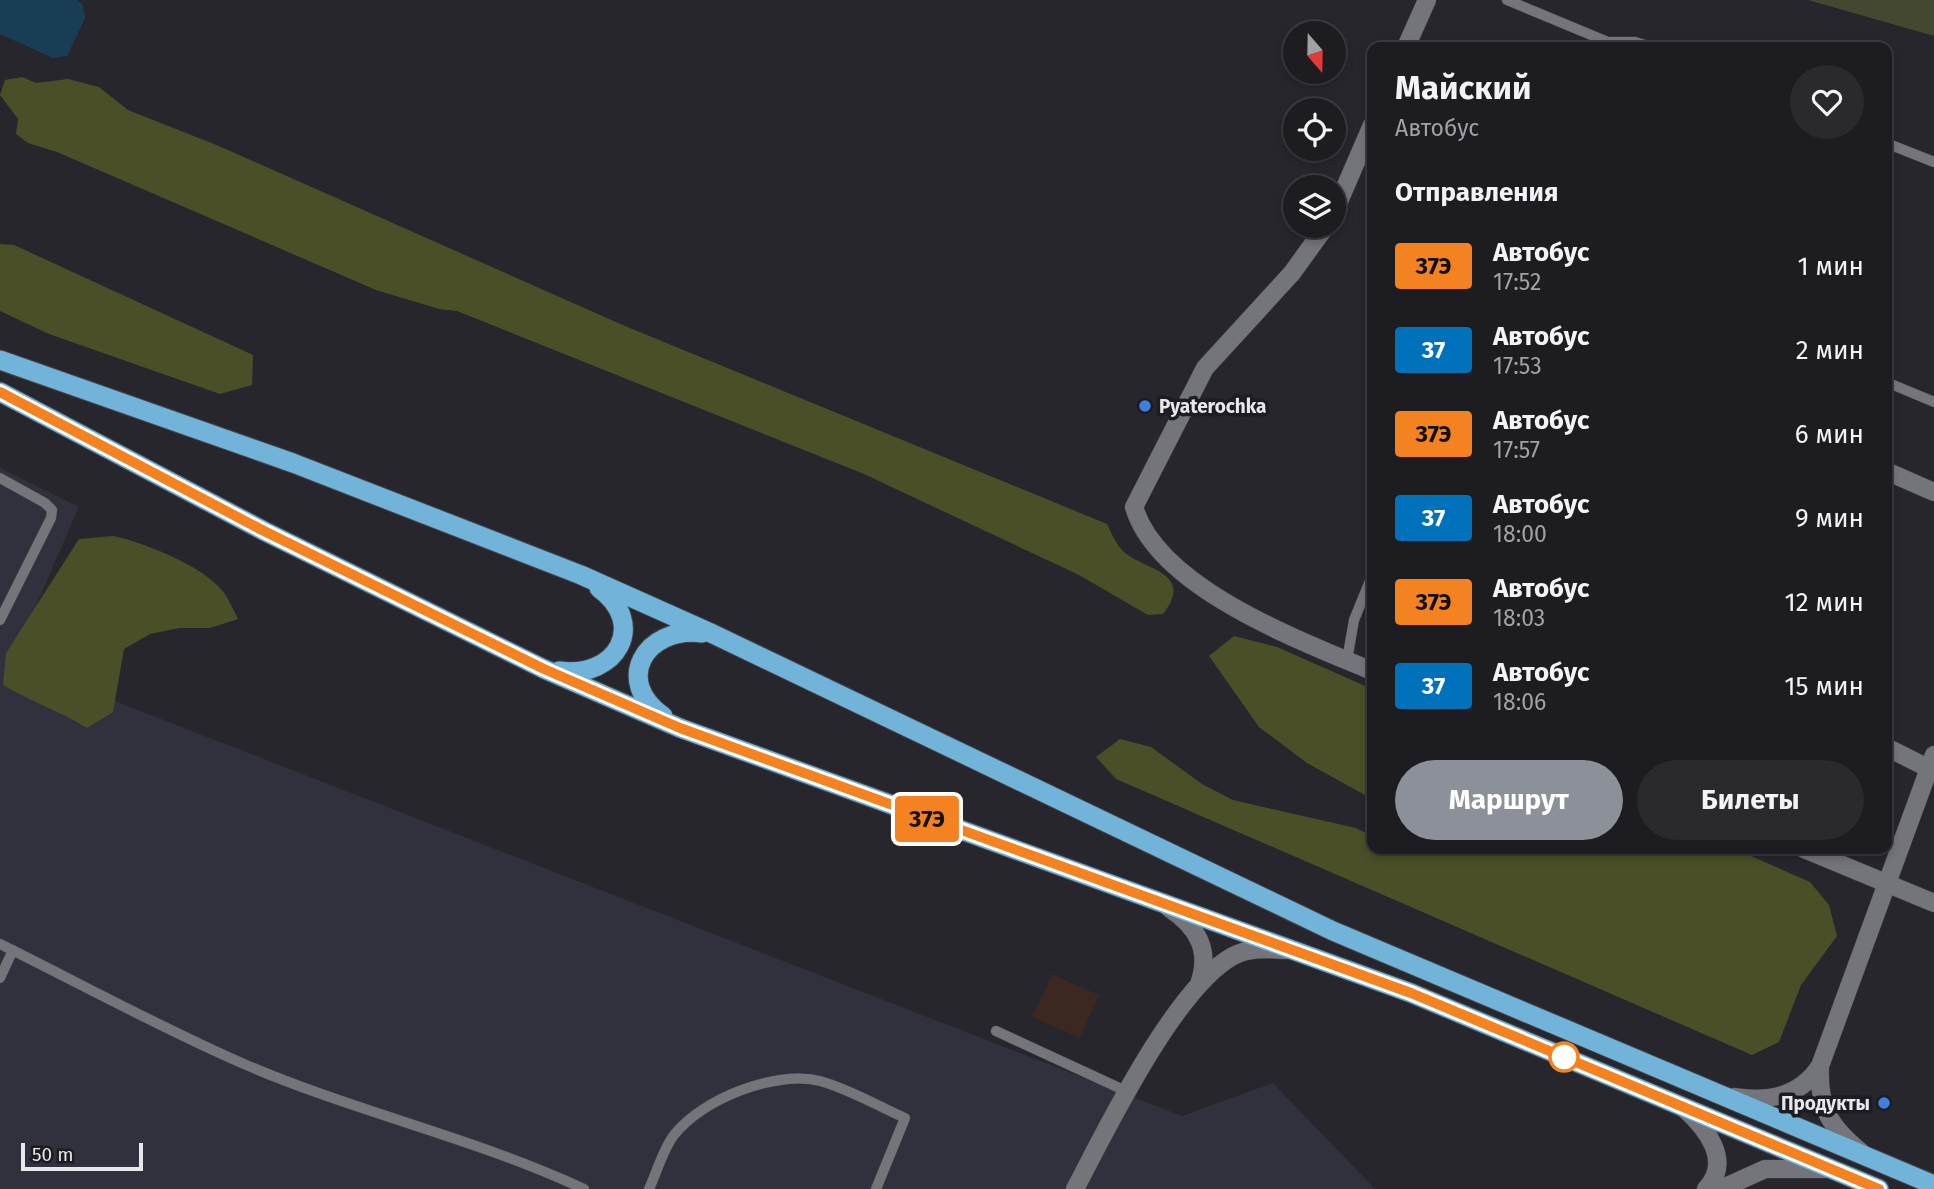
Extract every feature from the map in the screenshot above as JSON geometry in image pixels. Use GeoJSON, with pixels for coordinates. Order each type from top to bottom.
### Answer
{"type":"FeatureCollection","features":[{"type":"Feature","properties":{"kind":"highway"},"geometry":{"type":"LineString","coordinates":[[0,360],[293,463],[581,575],[713,635],[1333,931],[1934,1185]]}},
{"type":"Feature","properties":{"kind":"highway"},"geometry":{"type":"LineString","coordinates":[[0,393],[264,531],[544,669],[680,728],[1411,993],[1879,1189]]}},
{"type":"Feature","properties":{"kind":"highway"},"geometry":{"type":"LineString","coordinates":[[544,669],[591,672],[611,660],[622,641],[622,619],[611,597],[581,575]]}},
{"type":"Feature","properties":{"kind":"highway"},"geometry":{"type":"LineString","coordinates":[[680,728],[646,701],[639,684],[640,665],[648,649],[663,636],[685,631],[713,635]]}},
{"type":"Feature","properties":{"kind":"street"},"geometry":{"type":"LineString","coordinates":[[1408,42],[1427,0]]}},
{"type":"Feature","properties":{"kind":"street"},"geometry":{"type":"LineString","coordinates":[[1346,189],[1367,148]]}},
{"type":"Feature","properties":{"kind":"street"},"geometry":{"type":"LineString","coordinates":[[1318,238],[1305,259],[1205,368],[1134,506],[1138,520],[1157,550],[1193,582],[1241,610],[1367,669]]}},
{"type":"Feature","properties":{"kind":"street"},"geometry":{"type":"LineString","coordinates":[[1892,474],[1934,492]]}},
{"type":"Feature","properties":{"kind":"street"},"geometry":{"type":"LineString","coordinates":[[1719,1095],[1754,1100],[1786,1095],[1812,1079],[1820,1066],[1889,885],[1931,761],[1892,749]]}},
{"type":"Feature","properties":{"kind":"street"},"geometry":{"type":"LineString","coordinates":[[1816,854],[1934,903]]}},
{"type":"Feature","properties":{"kind":"street"},"geometry":{"type":"LineString","coordinates":[[1166,906],[1188,923],[1202,943],[1204,971],[1198,988]]}},
{"type":"Feature","properties":{"kind":"street"},"geometry":{"type":"LineString","coordinates":[[1075,1189],[1154,1048],[1198,988],[1223,963],[1250,949],[1300,951]]}},
{"type":"Feature","properties":{"kind":"street"},"geometry":{"type":"LineString","coordinates":[[1820,1066],[1822,1107],[1849,1142],[1869,1158]]}},
{"type":"Feature","properties":{"kind":"street"},"geometry":{"type":"LineString","coordinates":[[1681,1106],[1709,1134],[1715,1146],[1716,1168],[1706,1189]]}},
{"type":"Feature","properties":{"kind":"street"},"geometry":{"type":"LineString","coordinates":[[1721,1189],[1765,1169],[1794,1167],[1833,1170]]}},
{"type":"Feature","properties":{"kind":"lane"},"geometry":{"type":"LineString","coordinates":[[1507,0],[1602,42]]}},
{"type":"Feature","properties":{"kind":"lane"},"geometry":{"type":"LineString","coordinates":[[1892,146],[1934,163]]}},
{"type":"Feature","properties":{"kind":"lane"},"geometry":{"type":"LineString","coordinates":[[1892,384],[1934,402]]}},
{"type":"Feature","properties":{"kind":"lane"},"geometry":{"type":"LineString","coordinates":[[0,478],[46,503],[52,510],[51,519],[0,620]]}},
{"type":"Feature","properties":{"kind":"lane"},"geometry":{"type":"LineString","coordinates":[[1347,660],[1354,620],[1367,588]]}},
{"type":"Feature","properties":{"kind":"lane"},"geometry":{"type":"LineString","coordinates":[[0,944],[245,1064],[444,1136],[527,1162],[584,1189]]}},
{"type":"Feature","properties":{"kind":"lane"},"geometry":{"type":"LineString","coordinates":[[0,978],[13,950]]}},
{"type":"Feature","properties":{"kind":"lane"},"geometry":{"type":"LineString","coordinates":[[996,1031],[1128,1092]]}},
{"type":"Feature","properties":{"kind":"lane"},"geometry":{"type":"LineString","coordinates":[[649,1189],[673,1136],[703,1107],[752,1086],[808,1079],[836,1087],[905,1118],[876,1189]]}},
{"type":"Feature","properties":{"kind":"shaded area"},"geometry":{"type":"Polygon","coordinates":[[[0,468],[79,507],[12,661],[1182,1116],[1273,1083],[1375,1189],[0,1189],[0,468]]]}},
{"type":"Feature","properties":{"kind":"shaded area"},"geometry":{"type":"Polygon","coordinates":[[[1052,974],[1099,995],[1080,1038],[1032,1017],[1052,974]]]}},
{"type":"Feature","properties":{"kind":"green space"},"geometry":{"type":"Polygon","coordinates":[[[1808,0],[1934,0],[1934,36],[1808,0]]]}},
{"type":"Feature","properties":{"kind":"green space"},"geometry":{"type":"Polygon","coordinates":[[[22,77],[36,83],[68,79],[99,87],[128,110],[219,146],[625,326],[1107,524],[1121,549],[1169,580],[1173,588],[1172,599],[1163,614],[1148,615],[1079,575],[864,474],[457,311],[439,309],[376,290],[57,152],[28,143],[16,134],[18,119],[0,95],[5,80],[22,77]]]}},
{"type":"Feature","properties":{"kind":"green space"},"geometry":{"type":"Polygon","coordinates":[[[0,244],[14,245],[253,355],[252,385],[220,394],[49,334],[0,311],[0,244]]]}},
{"type":"Feature","properties":{"kind":"green space"},"geometry":{"type":"Polygon","coordinates":[[[113,536],[174,557],[204,574],[225,594],[238,619],[210,628],[179,628],[150,634],[124,649],[113,712],[87,728],[3,685],[6,653],[79,539],[113,536]]]}},
{"type":"Feature","properties":{"kind":"green space"},"geometry":{"type":"Polygon","coordinates":[[[1234,636],[1277,647],[1367,687],[1367,796],[1307,763],[1259,727],[1209,656],[1234,636]]]}},
{"type":"Feature","properties":{"kind":"green space"},"geometry":{"type":"Polygon","coordinates":[[[1120,739],[1151,747],[1202,784],[1233,800],[1356,828],[1367,834],[1367,854],[1746,854],[1810,882],[1829,905],[1837,936],[1801,985],[1779,1042],[1752,1055],[1116,779],[1096,757],[1120,739]]]}},
{"type":"Feature","properties":{"kind":"water"},"geometry":{"type":"Polygon","coordinates":[[[0,0],[77,0],[83,5],[85,18],[67,56],[53,58],[0,34],[0,0]]]}},
{"type":"Feature","properties":{"kind":"bus line","name":"37Э"},"geometry":{"type":"LineString","coordinates":[[0,392],[264,531],[544,669],[680,728],[1073,873],[1300,951],[1411,993],[1879,1189]]}},
{"type":"Feature","properties":{"kind":"place","name":"Pyaterochka"},"geometry":{"type":"Point","coordinates":[1145,406]}},
{"type":"Feature","properties":{"kind":"place","name":"Продукты"},"geometry":{"type":"Point","coordinates":[1884,1103]}}]}
